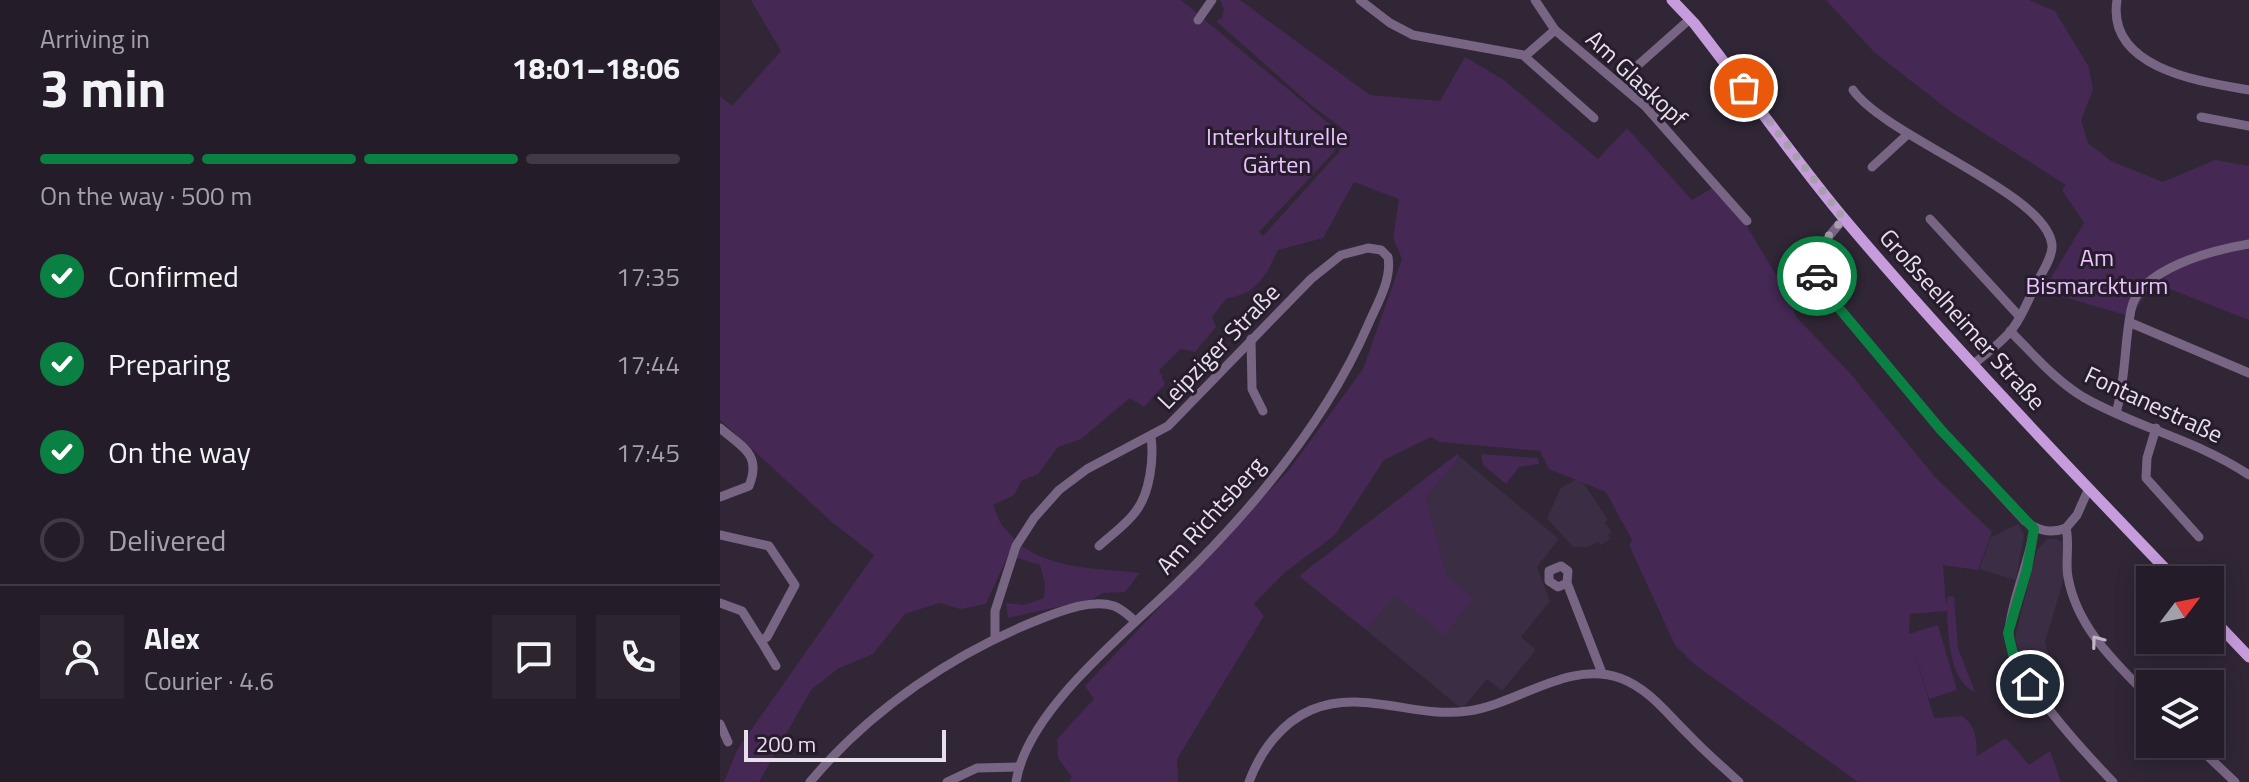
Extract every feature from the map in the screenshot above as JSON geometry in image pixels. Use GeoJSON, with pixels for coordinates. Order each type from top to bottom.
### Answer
{"type":"FeatureCollection","features":[{"type":"Feature","properties":{"kind":"main road","name":"Großseelheimer Straße"},"geometry":{"type":"LineString","coordinates":[[1672,0],[1690,19],[1844,219],[1973,365],[2163,566]]}},
{"type":"Feature","properties":{"kind":"main road"},"geometry":{"type":"LineString","coordinates":[[2224,631],[2249,657]]}},
{"type":"Feature","properties":{"kind":"street"},"geometry":{"type":"LineString","coordinates":[[1198,20],[1212,0]]}},
{"type":"Feature","properties":{"kind":"street"},"geometry":{"type":"LineString","coordinates":[[1360,0],[1390,23],[1413,35],[1525,56],[1594,118]]}},
{"type":"Feature","properties":{"kind":"street","name":"Am Glaskopf"},"geometry":{"type":"LineString","coordinates":[[1535,0],[1555,30],[1645,106],[1747,221]]}},
{"type":"Feature","properties":{"kind":"street"},"geometry":{"type":"LineString","coordinates":[[2117,0],[2120,30],[2141,56],[2187,79],[2249,90]]}},
{"type":"Feature","properties":{"kind":"street"},"geometry":{"type":"LineString","coordinates":[[1637,66],[1690,19]]}},
{"type":"Feature","properties":{"kind":"street"},"geometry":{"type":"LineString","coordinates":[[1525,56],[1555,30]]}},
{"type":"Feature","properties":{"kind":"street"},"geometry":{"type":"LineString","coordinates":[[1853,90],[1859,99],[1908,134],[1998,187],[2046,233],[2052,248],[2019,316],[2010,331],[1973,365]]}},
{"type":"Feature","properties":{"kind":"street"},"geometry":{"type":"LineString","coordinates":[[2201,117],[2249,126]]}},
{"type":"Feature","properties":{"kind":"street"},"geometry":{"type":"LineString","coordinates":[[1872,167],[1908,134]]}},
{"type":"Feature","properties":{"kind":"street"},"geometry":{"type":"LineString","coordinates":[[1844,219],[1826,238],[1817,255],[1818,280],[1941,430],[2034,529],[2048,531],[2066,528],[2077,515],[2089,488]]}},
{"type":"Feature","properties":{"kind":"street"},"geometry":{"type":"LineString","coordinates":[[1930,219],[2019,316]]}},
{"type":"Feature","properties":{"kind":"street"},"geometry":{"type":"LineString","coordinates":[[2116,413],[2122,394],[2133,302],[2140,290],[2203,253],[2249,244]]}},
{"type":"Feature","properties":{"kind":"street","name":"Leipziger Straße"},"geometry":{"type":"LineString","coordinates":[[995,637],[995,611],[1016,546],[1034,518],[1059,490],[1087,469],[1151,437],[1177,418],[1311,279],[1341,255],[1368,248],[1381,250]]}},
{"type":"Feature","properties":{"kind":"street","name":"Am Richtsberg"},"geometry":{"type":"LineString","coordinates":[[1016,782],[1018,767],[1040,725],[1134,620],[1177,583],[1253,500],[1320,412],[1362,338],[1388,278],[1388,257],[1381,250]]}},
{"type":"Feature","properties":{"kind":"street"},"geometry":{"type":"LineString","coordinates":[[2131,323],[2249,373]]}},
{"type":"Feature","properties":{"kind":"street","name":"Fontanestraße"},"geometry":{"type":"LineString","coordinates":[[2010,331],[2065,384],[2116,413],[2220,456],[2249,475]]}},
{"type":"Feature","properties":{"kind":"street"},"geometry":{"type":"LineString","coordinates":[[1251,339],[1252,389],[1263,411]]}},
{"type":"Feature","properties":{"kind":"street"},"geometry":{"type":"LineString","coordinates":[[720,428],[751,455],[755,465],[749,486],[720,497]]}},
{"type":"Feature","properties":{"kind":"street"},"geometry":{"type":"LineString","coordinates":[[2156,428],[2147,458],[2146,478],[2199,537]]}},
{"type":"Feature","properties":{"kind":"street"},"geometry":{"type":"LineString","coordinates":[[1099,546],[1139,505],[1151,461],[1151,437]]}},
{"type":"Feature","properties":{"kind":"street"},"geometry":{"type":"LineString","coordinates":[[2066,528],[2070,589],[2091,634],[2136,683]]}},
{"type":"Feature","properties":{"kind":"street"},"geometry":{"type":"LineString","coordinates":[[2034,529],[2027,569],[2008,633],[2013,654],[2030,684],[2113,782]]}},
{"type":"Feature","properties":{"kind":"street"},"geometry":{"type":"LineString","coordinates":[[720,535],[769,546],[794,581],[793,592],[767,637],[761,641]]}},
{"type":"Feature","properties":{"kind":"street"},"geometry":{"type":"LineString","coordinates":[[1567,583],[1602,673]]}},
{"type":"Feature","properties":{"kind":"street"},"geometry":{"type":"LineString","coordinates":[[720,603],[742,611],[776,666]]}},
{"type":"Feature","properties":{"kind":"street"},"geometry":{"type":"LineString","coordinates":[[810,782],[862,729],[895,701],[995,637],[1059,612],[1094,604],[1117,607],[1134,620]]}},
{"type":"Feature","properties":{"kind":"street"},"geometry":{"type":"LineString","coordinates":[[1249,782],[1259,760],[1280,731],[1304,713],[1325,705],[1359,702],[1419,712],[1468,711],[1559,680],[1602,673],[1622,679],[1651,696],[1739,782]]}},
{"type":"Feature","properties":{"kind":"street"},"geometry":{"type":"LineString","coordinates":[[720,724],[728,742]]}},
{"type":"Feature","properties":{"kind":"street"},"geometry":{"type":"LineString","coordinates":[[2210,758],[2235,782]]}},
{"type":"Feature","properties":{"kind":"street"},"geometry":{"type":"LineString","coordinates":[[947,782],[977,768],[1018,767]]}},
{"type":"Feature","properties":{"kind":"shaded area"},"geometry":{"type":"Polygon","coordinates":[[[1460,457],[1559,539],[1537,567],[1550,601],[1521,637],[1536,650],[1502,691],[1487,679],[1462,709],[1366,630],[1395,594],[1474,599],[1447,575],[1426,497],[1460,457]]]}},
{"type":"Feature","properties":{"kind":"shaded area"},"geometry":{"type":"Polygon","coordinates":[[[1577,479],[1585,485],[1608,520],[1605,522],[1612,533],[1608,535],[1610,539],[1601,545],[1598,542],[1588,547],[1573,547],[1547,518],[1561,488],[1577,479]]]}},
{"type":"Feature","properties":{"kind":"shaded area"},"geometry":{"type":"Polygon","coordinates":[[[2018,524],[2024,534],[2016,580],[1979,569],[1991,537],[2018,524]]]}},
{"type":"Feature","properties":{"kind":"shaded area"},"geometry":{"type":"Polygon","coordinates":[[[2047,539],[2057,539],[2066,544],[2064,578],[2045,642],[2051,665],[2032,679],[2021,661],[2015,637],[2037,550],[2047,539]]]}},
{"type":"Feature","properties":{"kind":"green space","name":"Interkulturelle Gärten"},"geometry":{"type":"Polygon","coordinates":[[[751,0],[1181,0],[1338,131],[1340,138],[1334,152],[1259,232],[1263,236],[1339,152],[1344,139],[1342,128],[1312,106],[1216,21],[1222,18],[1224,10],[1220,0],[1240,0],[1370,95],[1440,101],[1465,57],[1504,80],[1598,159],[1627,128],[1692,200],[1714,187],[1745,223],[1791,300],[1796,317],[1849,372],[1935,477],[1992,532],[1978,570],[1943,565],[1946,604],[1948,596],[1954,597],[1958,648],[1975,692],[1966,686],[1955,668],[1949,644],[1947,611],[1910,614],[1909,634],[1938,625],[1957,690],[1929,699],[1912,644],[1934,718],[1962,716],[1967,720],[1975,734],[1977,756],[2006,738],[2029,765],[2050,751],[2061,782],[1858,782],[1694,664],[1675,645],[1629,545],[1632,540],[1606,492],[1549,469],[1540,451],[1440,442],[1431,437],[1384,460],[1335,535],[1284,573],[1254,604],[1264,616],[1177,759],[1178,782],[1069,782],[1072,777],[1058,758],[1057,739],[1094,699],[1085,686],[1289,470],[1363,369],[1402,259],[1393,238],[1399,199],[1354,182],[1323,238],[1278,250],[1253,288],[1227,298],[1212,317],[1216,327],[1195,352],[1181,349],[1159,370],[1165,384],[1144,407],[1130,398],[1081,439],[1058,447],[1038,474],[1021,481],[1014,495],[993,505],[1001,524],[1015,540],[986,604],[960,609],[939,603],[905,614],[873,654],[839,668],[811,690],[759,782],[724,782],[737,750],[874,555],[832,522],[720,420],[720,96],[732,106],[781,51],[751,0]]]}},
{"type":"Feature","properties":{"kind":"green space","name":"Am Bismarckturm"},"geometry":{"type":"Polygon","coordinates":[[[1826,0],[2029,0],[2055,11],[2089,67],[2093,90],[2081,120],[2088,143],[2111,161],[2163,182],[2215,160],[2249,166],[2249,320],[2162,286],[2144,297],[2132,315],[2146,283],[2129,316],[2043,291],[2084,223],[2062,190],[2066,185],[1951,112],[1874,52],[1826,0]]]}},
{"type":"Feature","properties":{"kind":"green space"},"geometry":{"type":"Polygon","coordinates":[[[1457,454],[1460,457],[1426,497],[1447,575],[1474,598],[1444,635],[1395,595],[1366,630],[1299,576],[1457,454]]]}},
{"type":"Feature","properties":{"kind":"green space"},"geometry":{"type":"Polygon","coordinates":[[[1481,454],[1538,458],[1539,464],[1519,467],[1506,484],[1483,465],[1481,454]]]}},
{"type":"Feature","properties":{"kind":"green space"},"geometry":{"type":"Polygon","coordinates":[[[1019,544],[1032,553],[1061,563],[1140,573],[1125,592],[1103,593],[1093,599],[1008,618],[1006,603],[1024,605],[1044,598],[1045,584],[1040,565],[1014,557],[1019,544]]]}},
{"type":"Feature","properties":{"kind":"way so far"},"geometry":{"type":"LineString","coordinates":[[1744,88],[1844,219],[1826,238],[1817,255],[1817,276]]}},
{"type":"Feature","properties":{"kind":"route"},"geometry":{"type":"LineString","coordinates":[[1817,276],[1823,289],[1894,375],[2034,529],[2027,569],[2008,633],[2013,654],[2030,684]]}}]}
